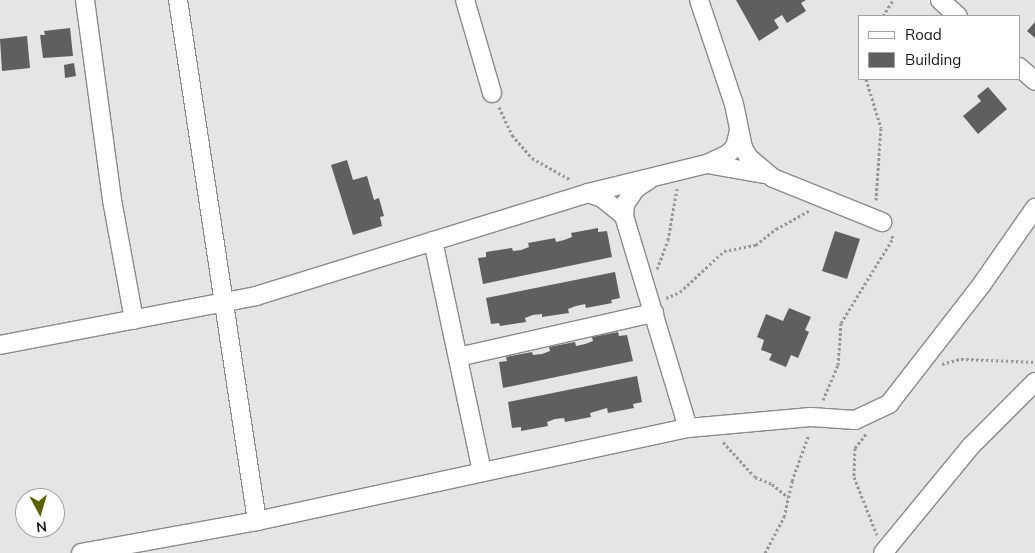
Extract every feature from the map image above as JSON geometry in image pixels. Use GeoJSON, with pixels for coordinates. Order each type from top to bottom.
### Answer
{"type":"FeatureCollection","features":[{"type":"Feature","properties":{"kind":"street"},"geometry":{"type":"LineString","coordinates":[[85,0],[112,200],[134,320]]}},
{"type":"Feature","properties":{"kind":"street"},"geometry":{"type":"LineString","coordinates":[[178,0],[257,521]]}},
{"type":"Feature","properties":{"kind":"street"},"geometry":{"type":"LineString","coordinates":[[464,0],[492,93]]}},
{"type":"Feature","properties":{"kind":"street"},"geometry":{"type":"LineString","coordinates":[[700,0],[734,104],[749,158],[768,175]]}},
{"type":"Feature","properties":{"kind":"street"},"geometry":{"type":"LineString","coordinates":[[940,0],[957,15]]}},
{"type":"Feature","properties":{"kind":"street"},"geometry":{"type":"LineString","coordinates":[[1020,68],[1035,81]]}},
{"type":"Feature","properties":{"kind":"street"},"geometry":{"type":"LineString","coordinates":[[0,345],[224,304],[588,193],[707,164],[732,151],[740,131]]}},
{"type":"Feature","properties":{"kind":"street"},"geometry":{"type":"LineString","coordinates":[[707,164],[768,175],[882,222]]}},
{"type":"Feature","properties":{"kind":"street"},"geometry":{"type":"LineString","coordinates":[[655,176],[636,188],[625,204],[624,216],[688,428]]}},
{"type":"Feature","properties":{"kind":"street"},"geometry":{"type":"LineString","coordinates":[[588,193],[602,198],[624,216]]}},
{"type":"Feature","properties":{"kind":"street"},"geometry":{"type":"LineString","coordinates":[[81,553],[257,521],[688,428],[816,417],[855,420],[889,404],[917,370],[1035,208]]}},
{"type":"Feature","properties":{"kind":"street"},"geometry":{"type":"LineString","coordinates":[[433,241],[482,472]]}},
{"type":"Feature","properties":{"kind":"street"},"geometry":{"type":"LineString","coordinates":[[458,357],[654,313]]}},
{"type":"Feature","properties":{"kind":"street"},"geometry":{"type":"LineString","coordinates":[[884,553],[971,446],[1035,382]]}},
{"type":"Feature","properties":{"kind":"path"},"geometry":{"type":"LineString","coordinates":[[884,15],[893,0]]}},
{"type":"Feature","properties":{"kind":"path"},"geometry":{"type":"LineString","coordinates":[[765,553],[784,517],[788,497],[816,417],[838,365],[841,323],[893,238],[882,222],[874,194],[881,128],[866,80]]}},
{"type":"Feature","properties":{"kind":"path"},"geometry":{"type":"LineString","coordinates":[[492,93],[512,135],[532,158],[588,193]]}},
{"type":"Feature","properties":{"kind":"path"},"geometry":{"type":"LineString","coordinates":[[645,284],[659,267],[676,206],[678,184],[686,168]]}},
{"type":"Feature","properties":{"kind":"path"},"geometry":{"type":"LineString","coordinates":[[654,313],[661,300],[680,292],[724,251],[756,245],[776,229],[832,202]]}},
{"type":"Feature","properties":{"kind":"path"},"geometry":{"type":"LineString","coordinates":[[917,370],[962,359],[1035,362]]}},
{"type":"Feature","properties":{"kind":"path"},"geometry":{"type":"LineString","coordinates":[[872,426],[855,448],[854,477],[884,553]]}},
{"type":"Feature","properties":{"kind":"path"},"geometry":{"type":"LineString","coordinates":[[709,427],[745,468],[788,497]]}},
{"type":"Feature","properties":{"kind":"building"},"geometry":{"type":"Polygon","coordinates":[[[736,0],[806,0],[801,3],[806,11],[787,23],[782,15],[774,20],[779,28],[759,41],[736,0]]]}},
{"type":"Feature","properties":{"kind":"building"},"geometry":{"type":"Polygon","coordinates":[[[1035,22],[1035,38],[1027,31],[1035,22]]]}},
{"type":"Feature","properties":{"kind":"building"},"geometry":{"type":"Polygon","coordinates":[[[70,28],[73,56],[43,58],[40,35],[45,35],[44,31],[70,28]]]}},
{"type":"Feature","properties":{"kind":"building"},"geometry":{"type":"Polygon","coordinates":[[[27,36],[30,68],[2,71],[0,39],[27,36]]]}},
{"type":"Feature","properties":{"kind":"building"},"geometry":{"type":"Polygon","coordinates":[[[74,63],[76,76],[65,78],[64,65],[74,63]]]}},
{"type":"Feature","properties":{"kind":"building"},"geometry":{"type":"Polygon","coordinates":[[[988,87],[1007,109],[978,134],[963,116],[981,101],[977,96],[988,87]]]}},
{"type":"Feature","properties":{"kind":"building"},"geometry":{"type":"Polygon","coordinates":[[[347,160],[353,180],[367,176],[374,200],[379,198],[384,216],[380,217],[382,226],[353,235],[331,165],[347,160]]]}},
{"type":"Feature","properties":{"kind":"building"},"geometry":{"type":"Polygon","coordinates":[[[598,228],[598,232],[607,231],[612,257],[483,284],[478,258],[486,257],[486,252],[512,248],[513,251],[521,250],[529,247],[528,243],[555,238],[556,242],[572,237],[571,233],[598,228]]]}},
{"type":"Feature","properties":{"kind":"building"},"geometry":{"type":"Polygon","coordinates":[[[835,231],[860,239],[847,279],[822,271],[835,231]]]}},
{"type":"Feature","properties":{"kind":"building"},"geometry":{"type":"Polygon","coordinates":[[[615,272],[620,298],[611,300],[612,303],[586,308],[585,304],[576,306],[568,309],[569,313],[542,317],[542,314],[533,315],[525,318],[526,322],[500,326],[499,323],[491,324],[486,298],[615,272]]]}},
{"type":"Feature","properties":{"kind":"building"},"geometry":{"type":"Polygon","coordinates":[[[789,308],[811,317],[805,330],[809,332],[798,358],[791,355],[786,367],[769,360],[772,354],[761,350],[764,340],[757,337],[766,314],[783,321],[789,308]]]}},
{"type":"Feature","properties":{"kind":"building"},"geometry":{"type":"Polygon","coordinates":[[[618,332],[619,336],[627,335],[633,361],[503,388],[499,362],[507,361],[506,357],[532,352],[533,355],[542,354],[550,351],[549,347],[575,342],[576,346],[593,341],[592,337],[618,332]]]}},
{"type":"Feature","properties":{"kind":"building"},"geometry":{"type":"Polygon","coordinates":[[[637,376],[642,402],[633,404],[634,408],[608,413],[607,408],[590,413],[591,417],[565,422],[564,418],[555,419],[547,422],[548,426],[521,431],[521,427],[512,428],[508,402],[637,376]]]}}]}
